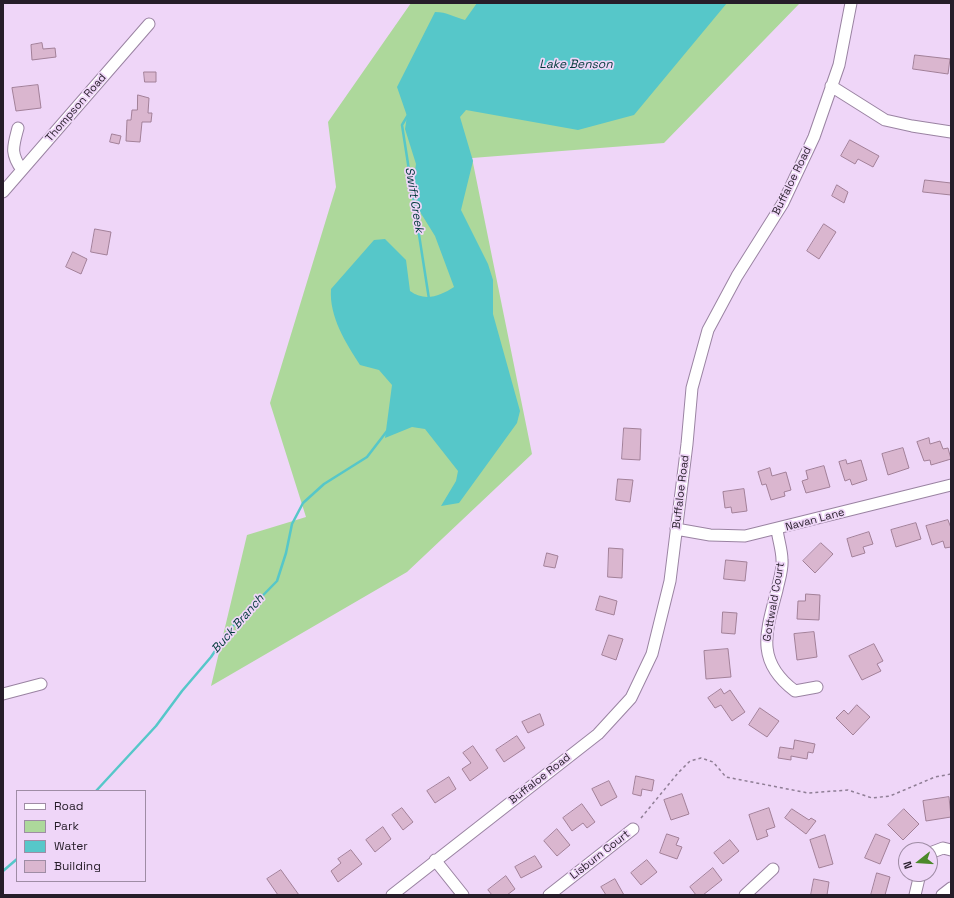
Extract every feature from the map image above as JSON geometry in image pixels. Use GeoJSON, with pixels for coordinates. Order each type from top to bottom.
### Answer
{"type":"FeatureCollection","features":[{"type":"Feature","properties":{"kind":"street","name":"Buffaloe Road"},"geometry":{"type":"LineString","coordinates":[[392,895],[434,860],[598,734],[630,698],[652,654],[670,581],[692,388],[708,330],[738,276],[784,203],[814,136],[839,65],[851,3]]}},
{"type":"Feature","properties":{"kind":"street","name":"Thompson Road"},"geometry":{"type":"LineString","coordinates":[[3,192],[149,24]]}},
{"type":"Feature","properties":{"kind":"street"},"geometry":{"type":"LineString","coordinates":[[831,86],[884,120],[951,132]]}},
{"type":"Feature","properties":{"kind":"street"},"geometry":{"type":"LineString","coordinates":[[18,128],[13,150],[15,160],[22,170]]}},
{"type":"Feature","properties":{"kind":"street","name":"Navan Lane"},"geometry":{"type":"LineString","coordinates":[[676,529],[710,535],[745,536],[777,530],[951,485]]}},
{"type":"Feature","properties":{"kind":"street","name":"Gottwald Court"},"geometry":{"type":"LineString","coordinates":[[777,530],[782,560],[766,641],[770,664],[783,682],[795,691],[817,687]]}},
{"type":"Feature","properties":{"kind":"street"},"geometry":{"type":"LineString","coordinates":[[3,694],[41,684]]}},
{"type":"Feature","properties":{"kind":"street","name":"Lisburn Court"},"geometry":{"type":"LineString","coordinates":[[548,895],[633,829]]}},
{"type":"Feature","properties":{"kind":"street"},"geometry":{"type":"LineString","coordinates":[[938,850],[943,848],[951,850]]}},
{"type":"Feature","properties":{"kind":"street"},"geometry":{"type":"LineString","coordinates":[[434,860],[463,895]]}},
{"type":"Feature","properties":{"kind":"street"},"geometry":{"type":"LineString","coordinates":[[746,895],[773,869]]}},
{"type":"Feature","properties":{"kind":"street"},"geometry":{"type":"LineString","coordinates":[[915,895],[918,882]]}},
{"type":"Feature","properties":{"kind":"street"},"geometry":{"type":"LineString","coordinates":[[942,895],[951,888]]}},
{"type":"Feature","properties":{"kind":"path"},"geometry":{"type":"LineString","coordinates":[[641,818],[678,773],[690,761],[701,758],[713,762],[726,777],[808,793],[848,790],[872,798],[890,796],[935,777],[951,774]]}},
{"type":"Feature","properties":{"kind":"green space"},"geometry":{"type":"Polygon","coordinates":[[[411,3],[800,3],[664,143],[472,158],[532,454],[407,572],[211,686],[247,535],[306,517],[270,403],[336,187],[328,122],[411,3]]]}},
{"type":"Feature","properties":{"kind":"water","name":"Lake Benson"},"geometry":{"type":"Polygon","coordinates":[[[477,3],[727,3],[634,115],[578,130],[466,110],[460,117],[473,161],[461,210],[488,264],[493,280],[493,314],[520,411],[517,423],[459,503],[441,506],[456,481],[458,471],[425,429],[412,427],[385,438],[392,385],[379,370],[360,365],[349,348],[336,320],[331,299],[331,289],[374,240],[385,239],[406,260],[410,291],[427,297],[438,295],[454,287],[435,236],[417,207],[413,184],[416,164],[405,129],[407,116],[397,87],[435,12],[465,20],[477,3]]]}},
{"type":"Feature","properties":{"kind":"building"},"geometry":{"type":"Polygon","coordinates":[[[42,43],[43,49],[55,48],[56,57],[32,60],[31,45],[42,43]]]}},
{"type":"Feature","properties":{"kind":"building"},"geometry":{"type":"Polygon","coordinates":[[[915,55],[950,59],[948,74],[913,69],[915,55]]]}},
{"type":"Feature","properties":{"kind":"building"},"geometry":{"type":"Polygon","coordinates":[[[144,72],[156,72],[156,82],[145,82],[144,72]]]}},
{"type":"Feature","properties":{"kind":"building"},"geometry":{"type":"Polygon","coordinates":[[[38,85],[41,108],[16,111],[12,88],[38,85]]]}},
{"type":"Feature","properties":{"kind":"building"},"geometry":{"type":"Polygon","coordinates":[[[138,95],[149,98],[148,113],[152,113],[151,122],[142,122],[140,142],[126,141],[127,120],[131,120],[132,110],[137,110],[138,95]]]}},
{"type":"Feature","properties":{"kind":"building"},"geometry":{"type":"Polygon","coordinates":[[[112,134],[121,136],[119,144],[110,142],[112,134]]]}},
{"type":"Feature","properties":{"kind":"building"},"geometry":{"type":"Polygon","coordinates":[[[850,140],[879,156],[873,167],[858,159],[855,164],[841,156],[850,140]]]}},
{"type":"Feature","properties":{"kind":"building"},"geometry":{"type":"Polygon","coordinates":[[[925,180],[951,183],[951,195],[923,192],[925,180]]]}},
{"type":"Feature","properties":{"kind":"building"},"geometry":{"type":"Polygon","coordinates":[[[837,185],[848,192],[844,203],[832,196],[837,185]]]}},
{"type":"Feature","properties":{"kind":"building"},"geometry":{"type":"Polygon","coordinates":[[[824,224],[836,232],[819,259],[807,251],[824,224]]]}},
{"type":"Feature","properties":{"kind":"building"},"geometry":{"type":"Polygon","coordinates":[[[95,229],[111,232],[107,255],[91,252],[95,229]]]}},
{"type":"Feature","properties":{"kind":"building"},"geometry":{"type":"Polygon","coordinates":[[[73,252],[87,259],[81,274],[66,267],[73,252]]]}},
{"type":"Feature","properties":{"kind":"building"},"geometry":{"type":"Polygon","coordinates":[[[624,428],[641,429],[640,460],[622,459],[624,428]]]}},
{"type":"Feature","properties":{"kind":"building"},"geometry":{"type":"Polygon","coordinates":[[[929,438],[930,444],[940,441],[943,449],[948,448],[951,459],[931,465],[930,460],[924,461],[917,442],[929,438]]]}},
{"type":"Feature","properties":{"kind":"building"},"geometry":{"type":"Polygon","coordinates":[[[903,448],[909,468],[888,475],[882,454],[903,448]]]}},
{"type":"Feature","properties":{"kind":"building"},"geometry":{"type":"Polygon","coordinates":[[[846,460],[847,464],[861,460],[867,480],[852,485],[850,479],[845,481],[839,462],[846,460]]]}},
{"type":"Feature","properties":{"kind":"building"},"geometry":{"type":"Polygon","coordinates":[[[824,466],[830,487],[806,493],[802,481],[808,479],[806,471],[824,466]]]}},
{"type":"Feature","properties":{"kind":"building"},"geometry":{"type":"Polygon","coordinates":[[[770,468],[772,476],[786,472],[791,490],[784,492],[785,496],[771,500],[766,484],[762,485],[758,472],[770,468]]]}},
{"type":"Feature","properties":{"kind":"building"},"geometry":{"type":"Polygon","coordinates":[[[618,479],[633,480],[630,502],[616,500],[618,479]]]}},
{"type":"Feature","properties":{"kind":"building"},"geometry":{"type":"Polygon","coordinates":[[[744,489],[747,511],[732,513],[731,507],[725,508],[723,492],[744,489]]]}},
{"type":"Feature","properties":{"kind":"building"},"geometry":{"type":"Polygon","coordinates":[[[948,520],[951,528],[951,547],[945,548],[943,541],[932,545],[926,526],[948,520]]]}},
{"type":"Feature","properties":{"kind":"building"},"geometry":{"type":"Polygon","coordinates":[[[916,523],[921,539],[896,547],[891,530],[916,523]]]}},
{"type":"Feature","properties":{"kind":"building"},"geometry":{"type":"Polygon","coordinates":[[[869,532],[873,544],[863,547],[865,553],[852,557],[847,539],[869,532]]]}},
{"type":"Feature","properties":{"kind":"building"},"geometry":{"type":"Polygon","coordinates":[[[821,543],[833,554],[815,573],[803,561],[821,543]]]}},
{"type":"Feature","properties":{"kind":"building"},"geometry":{"type":"Polygon","coordinates":[[[609,548],[623,549],[622,578],[608,577],[609,548]]]}},
{"type":"Feature","properties":{"kind":"building"},"geometry":{"type":"Polygon","coordinates":[[[547,553],[558,556],[555,568],[544,566],[547,553]]]}},
{"type":"Feature","properties":{"kind":"building"},"geometry":{"type":"Polygon","coordinates":[[[726,560],[747,562],[745,581],[724,579],[726,560]]]}},
{"type":"Feature","properties":{"kind":"building"},"geometry":{"type":"Polygon","coordinates":[[[806,594],[820,595],[819,620],[797,619],[798,601],[805,601],[806,594]]]}},
{"type":"Feature","properties":{"kind":"building"},"geometry":{"type":"Polygon","coordinates":[[[600,596],[617,601],[614,615],[596,610],[600,596]]]}},
{"type":"Feature","properties":{"kind":"building"},"geometry":{"type":"Polygon","coordinates":[[[723,612],[737,613],[735,634],[722,633],[723,612]]]}},
{"type":"Feature","properties":{"kind":"building"},"geometry":{"type":"Polygon","coordinates":[[[814,632],[817,657],[797,660],[794,634],[814,632]]]}},
{"type":"Feature","properties":{"kind":"building"},"geometry":{"type":"Polygon","coordinates":[[[609,635],[623,639],[616,660],[602,655],[609,635]]]}},
{"type":"Feature","properties":{"kind":"building"},"geometry":{"type":"Polygon","coordinates":[[[874,644],[883,661],[877,664],[881,671],[862,680],[849,656],[874,644]]]}},
{"type":"Feature","properties":{"kind":"building"},"geometry":{"type":"Polygon","coordinates":[[[728,649],[731,677],[706,679],[704,651],[728,649]]]}},
{"type":"Feature","properties":{"kind":"building"},"geometry":{"type":"Polygon","coordinates":[[[721,689],[724,694],[730,690],[745,712],[732,721],[721,705],[715,708],[708,698],[721,689]]]}},
{"type":"Feature","properties":{"kind":"building"},"geometry":{"type":"Polygon","coordinates":[[[857,705],[870,717],[853,735],[836,718],[844,710],[848,714],[857,705]]]}},
{"type":"Feature","properties":{"kind":"building"},"geometry":{"type":"Polygon","coordinates":[[[760,708],[779,721],[767,737],[749,725],[760,708]]]}},
{"type":"Feature","properties":{"kind":"building"},"geometry":{"type":"Polygon","coordinates":[[[540,714],[544,725],[528,733],[522,722],[540,714]]]}},
{"type":"Feature","properties":{"kind":"building"},"geometry":{"type":"Polygon","coordinates":[[[517,736],[525,748],[504,762],[496,750],[517,736]]]}},
{"type":"Feature","properties":{"kind":"building"},"geometry":{"type":"Polygon","coordinates":[[[795,740],[815,744],[813,753],[808,752],[807,759],[791,756],[791,760],[778,758],[780,747],[793,749],[795,740]]]}},
{"type":"Feature","properties":{"kind":"building"},"geometry":{"type":"Polygon","coordinates":[[[473,746],[488,768],[470,781],[462,769],[471,763],[463,753],[473,746]]]}},
{"type":"Feature","properties":{"kind":"building"},"geometry":{"type":"Polygon","coordinates":[[[636,776],[654,780],[652,791],[642,789],[641,796],[633,794],[636,776]]]}},
{"type":"Feature","properties":{"kind":"building"},"geometry":{"type":"Polygon","coordinates":[[[449,777],[456,789],[435,803],[427,791],[449,777]]]}},
{"type":"Feature","properties":{"kind":"building"},"geometry":{"type":"Polygon","coordinates":[[[609,781],[617,797],[601,806],[592,789],[609,781]]]}},
{"type":"Feature","properties":{"kind":"building"},"geometry":{"type":"Polygon","coordinates":[[[682,794],[689,814],[671,820],[664,800],[682,794]]]}},
{"type":"Feature","properties":{"kind":"building"},"geometry":{"type":"Polygon","coordinates":[[[949,797],[951,817],[926,821],[923,801],[949,797]]]}},
{"type":"Feature","properties":{"kind":"building"},"geometry":{"type":"Polygon","coordinates":[[[582,804],[595,822],[587,828],[583,823],[572,831],[563,818],[582,804]]]}},
{"type":"Feature","properties":{"kind":"building"},"geometry":{"type":"Polygon","coordinates":[[[402,808],[413,822],[403,830],[392,815],[402,808]]]}},
{"type":"Feature","properties":{"kind":"building"},"geometry":{"type":"Polygon","coordinates":[[[769,808],[775,827],[766,830],[768,836],[757,840],[749,815],[769,808]]]}},
{"type":"Feature","properties":{"kind":"building"},"geometry":{"type":"Polygon","coordinates":[[[792,809],[809,820],[811,818],[816,821],[806,834],[785,818],[792,809]]]}},
{"type":"Feature","properties":{"kind":"building"},"geometry":{"type":"Polygon","coordinates":[[[904,809],[919,824],[903,840],[888,825],[904,809]]]}},
{"type":"Feature","properties":{"kind":"building"},"geometry":{"type":"Polygon","coordinates":[[[383,827],[391,839],[375,852],[366,840],[383,827]]]}},
{"type":"Feature","properties":{"kind":"building"},"geometry":{"type":"Polygon","coordinates":[[[557,829],[570,845],[557,856],[544,841],[557,829]]]}},
{"type":"Feature","properties":{"kind":"building"},"geometry":{"type":"Polygon","coordinates":[[[667,834],[679,838],[676,845],[682,847],[677,859],[660,853],[667,834]]]}},
{"type":"Feature","properties":{"kind":"building"},"geometry":{"type":"Polygon","coordinates":[[[876,834],[890,840],[880,864],[865,858],[876,834]]]}},
{"type":"Feature","properties":{"kind":"building"},"geometry":{"type":"Polygon","coordinates":[[[825,835],[833,864],[819,868],[810,840],[825,835]]]}},
{"type":"Feature","properties":{"kind":"building"},"geometry":{"type":"Polygon","coordinates":[[[730,840],[739,851],[723,864],[714,853],[730,840]]]}},
{"type":"Feature","properties":{"kind":"building"},"geometry":{"type":"Polygon","coordinates":[[[351,850],[362,864],[338,882],[331,871],[341,863],[338,859],[351,850]]]}},
{"type":"Feature","properties":{"kind":"building"},"geometry":{"type":"Polygon","coordinates":[[[535,856],[542,867],[521,878],[515,867],[535,856]]]}},
{"type":"Feature","properties":{"kind":"building"},"geometry":{"type":"Polygon","coordinates":[[[647,860],[657,872],[641,885],[631,873],[647,860]]]}},
{"type":"Feature","properties":{"kind":"building"},"geometry":{"type":"Polygon","coordinates":[[[713,868],[722,880],[703,895],[696,895],[690,887],[713,868]]]}},
{"type":"Feature","properties":{"kind":"building"},"geometry":{"type":"Polygon","coordinates":[[[281,870],[299,895],[278,895],[267,879],[281,870]]]}},
{"type":"Feature","properties":{"kind":"building"},"geometry":{"type":"Polygon","coordinates":[[[877,873],[890,877],[885,895],[871,895],[877,873]]]}},
{"type":"Feature","properties":{"kind":"building"},"geometry":{"type":"Polygon","coordinates":[[[506,876],[515,889],[507,895],[492,895],[488,890],[506,876]]]}},
{"type":"Feature","properties":{"kind":"building"},"geometry":{"type":"Polygon","coordinates":[[[615,879],[624,895],[606,895],[601,887],[615,879]]]}},
{"type":"Feature","properties":{"kind":"building"},"geometry":{"type":"Polygon","coordinates":[[[814,879],[829,882],[827,895],[811,895],[814,879]]]}},
{"type":"Feature","properties":{"kind":"waterway","name":"Swift Creek"},"geometry":{"type":"LineString","coordinates":[[408,115],[402,125],[429,299]]}},
{"type":"Feature","properties":{"kind":"waterway","name":"Buck Branch"},"geometry":{"type":"LineString","coordinates":[[97,790],[156,726],[182,691],[211,657],[230,629],[277,581],[286,553],[292,524],[303,503],[324,484],[367,457],[387,431]]}},
{"type":"Feature","properties":{"kind":"waterway","name":"Buck Branch"},"geometry":{"type":"LineString","coordinates":[[3,871],[16,860]]}}]}
